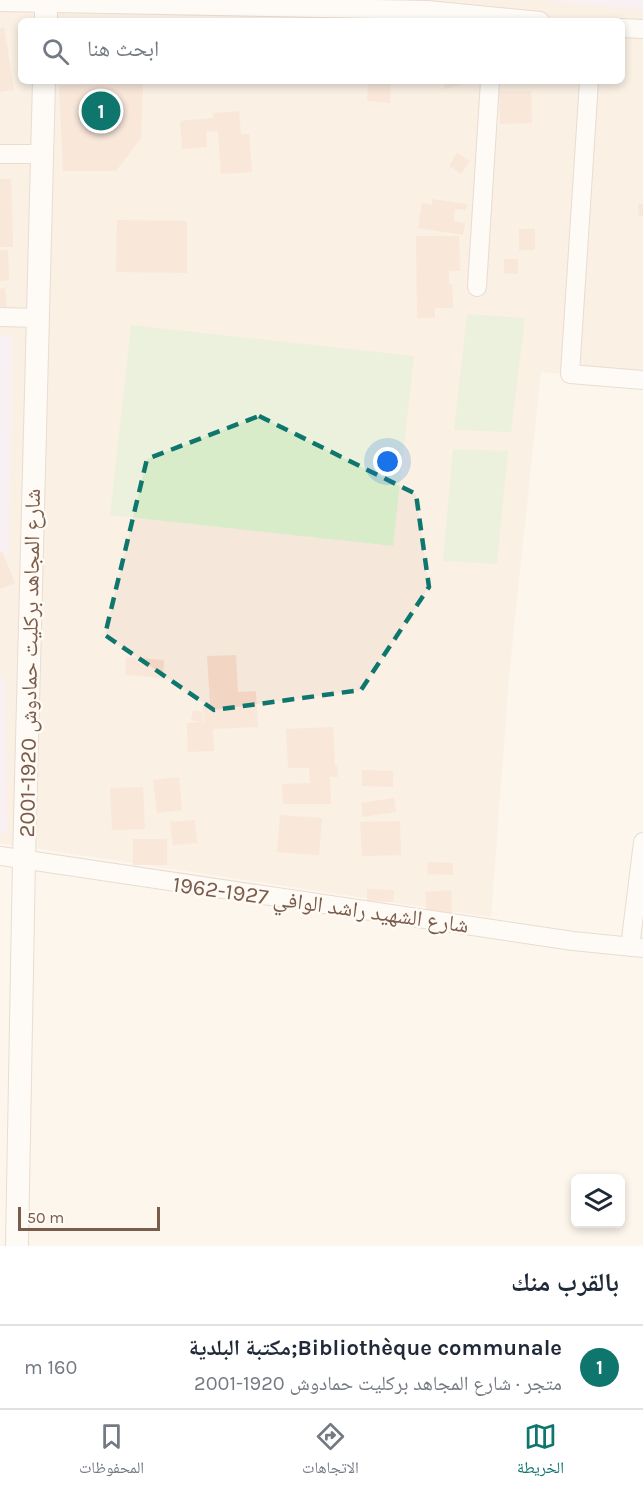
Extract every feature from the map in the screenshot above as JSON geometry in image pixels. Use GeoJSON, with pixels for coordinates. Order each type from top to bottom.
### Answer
{"type":"FeatureCollection","features":[{"type":"Feature","properties":{"kind":"street"},"geometry":{"type":"LineString","coordinates":[[0,2],[46,8],[427,5],[489,18]]}},
{"type":"Feature","properties":{"kind":"street"},"geometry":{"type":"LineString","coordinates":[[625,28],[643,29]]}},
{"type":"Feature","properties":{"kind":"street","name":"شارع المجاهد بركليت حمادوش 1920-2001"},"geometry":{"type":"LineString","coordinates":[[17,1246],[24,858],[44,84]]}},
{"type":"Feature","properties":{"kind":"street"},"geometry":{"type":"LineString","coordinates":[[477,287],[490,84]]}},
{"type":"Feature","properties":{"kind":"street"},"geometry":{"type":"LineString","coordinates":[[589,84],[570,374],[643,380]]}},
{"type":"Feature","properties":{"kind":"street"},"geometry":{"type":"LineString","coordinates":[[0,154],[42,154]]}},
{"type":"Feature","properties":{"kind":"street"},"geometry":{"type":"LineString","coordinates":[[0,317],[38,318]]}},
{"type":"Feature","properties":{"kind":"street"},"geometry":{"type":"LineString","coordinates":[[636,948],[643,842]]}},
{"type":"Feature","properties":{"kind":"street","name":"شارع الشهيد راشد الوافي 1927-1962"},"geometry":{"type":"LineString","coordinates":[[0,856],[636,948]]}},
{"type":"Feature","properties":{"kind":"highlighted area"},"geometry":{"type":"Polygon","coordinates":[[[259,416],[416,494],[429,587],[361,690],[214,710],[105,635],[147,459],[259,416]]]}},
{"type":"Feature","properties":{"kind":"shaded area"},"geometry":{"type":"Polygon","coordinates":[[[0,0],[643,0],[643,380],[541,372],[510,666],[491,917],[0,843],[0,0]]]}},
{"type":"Feature","properties":{"kind":"shaded area"},"geometry":{"type":"Polygon","coordinates":[[[541,0],[643,0],[643,10],[541,0]]]}},
{"type":"Feature","properties":{"kind":"shaded area"},"geometry":{"type":"Polygon","coordinates":[[[0,336],[12,336],[9,557],[0,558],[0,336]]]}},
{"type":"Feature","properties":{"kind":"shaded area"},"geometry":{"type":"Polygon","coordinates":[[[0,676],[5,681],[7,834],[0,833],[0,676]]]}},
{"type":"Feature","properties":{"kind":"green space"},"geometry":{"type":"Polygon","coordinates":[[[467,314],[525,318],[511,432],[454,430],[467,314]]]}},
{"type":"Feature","properties":{"kind":"green space"},"geometry":{"type":"Polygon","coordinates":[[[131,325],[414,356],[393,546],[110,515],[131,325]]]}},
{"type":"Feature","properties":{"kind":"green space"},"geometry":{"type":"Polygon","coordinates":[[[453,449],[508,451],[497,564],[443,561],[453,449]]]}},
{"type":"Feature","properties":{"kind":"building"},"geometry":{"type":"Polygon","coordinates":[[[4,27],[14,90],[0,92],[0,28],[4,27]]]}},
{"type":"Feature","properties":{"kind":"building"},"geometry":{"type":"Polygon","coordinates":[[[143,84],[141,138],[116,171],[63,171],[59,85],[143,84]]]}},
{"type":"Feature","properties":{"kind":"building"},"geometry":{"type":"Polygon","coordinates":[[[368,84],[391,84],[390,103],[367,101],[368,84]]]}},
{"type":"Feature","properties":{"kind":"building"},"geometry":{"type":"Polygon","coordinates":[[[444,84],[465,84],[445,89],[444,84]]]}},
{"type":"Feature","properties":{"kind":"building"},"geometry":{"type":"Polygon","coordinates":[[[499,91],[531,91],[532,123],[500,124],[499,91]]]}},
{"type":"Feature","properties":{"kind":"building"},"geometry":{"type":"Polygon","coordinates":[[[239,111],[241,134],[249,134],[252,172],[221,174],[218,131],[206,132],[207,147],[182,149],[180,121],[213,118],[213,113],[239,111]]]}},
{"type":"Feature","properties":{"kind":"building"},"geometry":{"type":"Polygon","coordinates":[[[457,153],[470,161],[461,174],[449,166],[457,153]]]}},
{"type":"Feature","properties":{"kind":"building"},"geometry":{"type":"Polygon","coordinates":[[[0,179],[11,179],[13,247],[0,247],[0,179]]]}},
{"type":"Feature","properties":{"kind":"building"},"geometry":{"type":"Polygon","coordinates":[[[432,199],[467,204],[466,210],[455,209],[454,221],[465,223],[463,235],[418,228],[422,203],[432,205],[432,199]]]}},
{"type":"Feature","properties":{"kind":"building"},"geometry":{"type":"Polygon","coordinates":[[[638,204],[643,204],[643,216],[639,216],[638,204]]]}},
{"type":"Feature","properties":{"kind":"building"},"geometry":{"type":"Polygon","coordinates":[[[117,220],[187,221],[187,273],[116,272],[117,220]]]}},
{"type":"Feature","properties":{"kind":"building"},"geometry":{"type":"Polygon","coordinates":[[[519,229],[535,229],[535,250],[519,250],[519,229]]]}},
{"type":"Feature","properties":{"kind":"building"},"geometry":{"type":"Polygon","coordinates":[[[416,236],[459,236],[460,271],[449,271],[453,308],[435,308],[435,318],[417,318],[416,236]]]}},
{"type":"Feature","properties":{"kind":"building"},"geometry":{"type":"Polygon","coordinates":[[[0,250],[8,250],[9,280],[0,281],[0,250]]]}},
{"type":"Feature","properties":{"kind":"building"},"geometry":{"type":"Polygon","coordinates":[[[504,259],[518,259],[518,274],[504,273],[504,259]]]}},
{"type":"Feature","properties":{"kind":"building"},"geometry":{"type":"Polygon","coordinates":[[[5,288],[8,317],[0,317],[0,289],[5,288]]]}},
{"type":"Feature","properties":{"kind":"building"},"geometry":{"type":"Polygon","coordinates":[[[2,551],[15,583],[0,589],[0,552],[2,551]]]}},
{"type":"Feature","properties":{"kind":"building"},"geometry":{"type":"Polygon","coordinates":[[[236,655],[238,692],[256,691],[258,727],[213,729],[214,751],[188,752],[187,723],[204,722],[203,704],[210,704],[207,656],[236,655]]]}},
{"type":"Feature","properties":{"kind":"building"},"geometry":{"type":"Polygon","coordinates":[[[126,657],[164,660],[163,678],[125,675],[126,657]]]}},
{"type":"Feature","properties":{"kind":"building"},"geometry":{"type":"Polygon","coordinates":[[[193,710],[203,712],[202,722],[191,720],[193,710]]]}},
{"type":"Feature","properties":{"kind":"building"},"geometry":{"type":"Polygon","coordinates":[[[333,727],[338,777],[330,777],[331,804],[283,804],[282,784],[310,783],[309,768],[288,768],[286,729],[333,727]]]}},
{"type":"Feature","properties":{"kind":"building"},"geometry":{"type":"Polygon","coordinates":[[[362,770],[393,771],[393,787],[362,786],[362,770]]]}},
{"type":"Feature","properties":{"kind":"building"},"geometry":{"type":"Polygon","coordinates":[[[179,777],[182,810],[157,813],[153,780],[179,777]]]}},
{"type":"Feature","properties":{"kind":"building"},"geometry":{"type":"Polygon","coordinates":[[[143,787],[145,829],[112,830],[110,788],[143,787]]]}},
{"type":"Feature","properties":{"kind":"building"},"geometry":{"type":"Polygon","coordinates":[[[394,798],[396,812],[363,817],[361,803],[394,798]]]}},
{"type":"Feature","properties":{"kind":"building"},"geometry":{"type":"Polygon","coordinates":[[[280,815],[322,818],[319,855],[277,852],[280,815]]]}},
{"type":"Feature","properties":{"kind":"building"},"geometry":{"type":"Polygon","coordinates":[[[195,820],[197,843],[173,845],[170,822],[195,820]]]}},
{"type":"Feature","properties":{"kind":"building"},"geometry":{"type":"Polygon","coordinates":[[[400,821],[401,855],[362,856],[360,822],[400,821]]]}},
{"type":"Feature","properties":{"kind":"building"},"geometry":{"type":"Polygon","coordinates":[[[133,839],[167,839],[167,865],[133,865],[133,839]]]}},
{"type":"Feature","properties":{"kind":"building"},"geometry":{"type":"Polygon","coordinates":[[[428,862],[453,863],[453,875],[427,874],[428,862]]]}},
{"type":"Feature","properties":{"kind":"building"},"geometry":{"type":"Polygon","coordinates":[[[367,889],[394,890],[393,902],[367,901],[367,889]]]}},
{"type":"Feature","properties":{"kind":"building"},"geometry":{"type":"Polygon","coordinates":[[[451,890],[452,913],[427,916],[425,892],[451,890]]]}},
{"type":"Feature","properties":{"kind":"place","name":"Bibliothèque communale;مكتبة البلدية"},"geometry":{"type":"Point","coordinates":[101,111]}}]}
